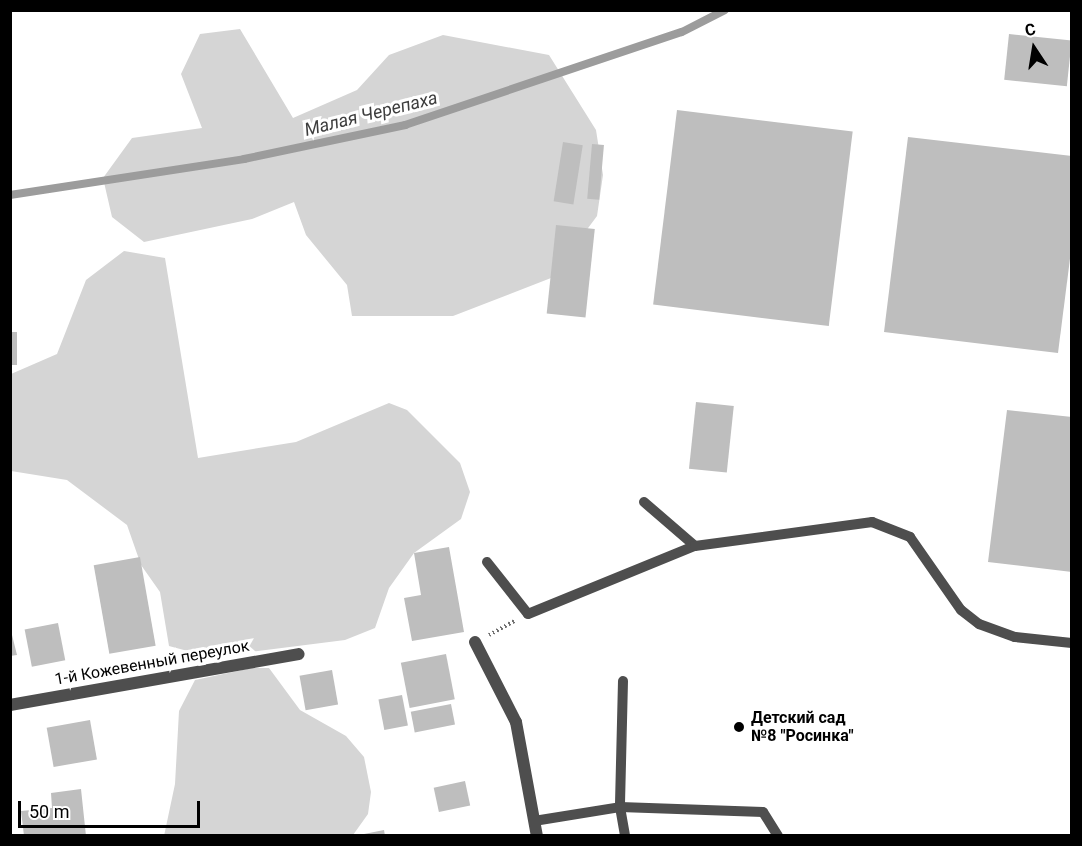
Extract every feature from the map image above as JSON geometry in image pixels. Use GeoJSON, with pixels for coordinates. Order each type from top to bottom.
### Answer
{"type":"FeatureCollection","features":[{"type":"Feature","properties":{"kind":"street"},"geometry":{"type":"LineString","coordinates":[[475,642],[516,722],[537,836]]}},
{"type":"Feature","properties":{"kind":"street","name":"1-й Кожевенный переулок"},"geometry":{"type":"LineString","coordinates":[[10,705],[299,654]]}},
{"type":"Feature","properties":{"kind":"lane"},"geometry":{"type":"LineString","coordinates":[[644,502],[695,546]]}},
{"type":"Feature","properties":{"kind":"lane"},"geometry":{"type":"LineString","coordinates":[[487,562],[528,614],[695,546],[838,523],[891,527],[928,555],[961,610],[979,624],[1014,637],[1071,643]]}},
{"type":"Feature","properties":{"kind":"lane"},"geometry":{"type":"LineString","coordinates":[[622,681],[620,807],[625,836]]}},
{"type":"Feature","properties":{"kind":"lane"},"geometry":{"type":"LineString","coordinates":[[534,821],[565,812],[620,807],[763,812],[778,836]]}},
{"type":"Feature","properties":{"kind":"path"},"geometry":{"type":"LineString","coordinates":[[475,642],[528,614]]}},
{"type":"Feature","properties":{"kind":"shaded area"},"geometry":{"type":"Polygon","coordinates":[[[240,29],[293,118],[357,90],[389,55],[443,35],[549,55],[596,130],[603,175],[597,216],[551,278],[453,316],[352,316],[347,285],[306,235],[294,202],[252,219],[144,242],[112,217],[103,178],[132,138],[202,128],[181,74],[200,34],[240,29]]]}},
{"type":"Feature","properties":{"kind":"shaded area"},"geometry":{"type":"Polygon","coordinates":[[[124,251],[165,258],[198,458],[296,442],[389,403],[407,410],[460,463],[470,492],[461,519],[414,553],[389,588],[375,628],[345,640],[242,653],[195,653],[169,646],[160,592],[141,565],[127,525],[67,480],[11,471],[11,374],[57,354],[86,280],[124,251]]]}},
{"type":"Feature","properties":{"kind":"shaded area"},"geometry":{"type":"Polygon","coordinates":[[[252,668],[269,668],[300,710],[346,736],[364,757],[371,792],[368,814],[353,835],[164,836],[175,784],[179,711],[195,680],[252,668]]]}},
{"type":"Feature","properties":{"kind":"building"},"geometry":{"type":"Polygon","coordinates":[[[1009,34],[1072,41],[1067,86],[1004,80],[1009,34]]]}},
{"type":"Feature","properties":{"kind":"building"},"geometry":{"type":"Polygon","coordinates":[[[677,110],[853,132],[829,326],[653,305],[677,110]]]}},
{"type":"Feature","properties":{"kind":"building"},"geometry":{"type":"Polygon","coordinates":[[[908,137],[1072,156],[1072,243],[1058,353],[884,332],[908,137]]]}},
{"type":"Feature","properties":{"kind":"building"},"geometry":{"type":"Polygon","coordinates":[[[563,142],[583,145],[573,204],[554,201],[563,142]]]}},
{"type":"Feature","properties":{"kind":"building"},"geometry":{"type":"Polygon","coordinates":[[[592,144],[604,145],[599,200],[587,199],[592,144]]]}},
{"type":"Feature","properties":{"kind":"building"},"geometry":{"type":"Polygon","coordinates":[[[556,225],[595,229],[585,318],[547,314],[556,225]]]}},
{"type":"Feature","properties":{"kind":"building"},"geometry":{"type":"Polygon","coordinates":[[[10,332],[17,332],[17,365],[10,365],[10,332]]]}},
{"type":"Feature","properties":{"kind":"building"},"geometry":{"type":"Polygon","coordinates":[[[696,402],[734,406],[727,473],[689,469],[696,402]]]}},
{"type":"Feature","properties":{"kind":"building"},"geometry":{"type":"Polygon","coordinates":[[[1007,410],[1072,417],[1072,572],[988,562],[1007,410]]]}},
{"type":"Feature","properties":{"kind":"building"},"geometry":{"type":"Polygon","coordinates":[[[449,547],[464,632],[412,641],[404,598],[421,595],[414,553],[449,547]]]}},
{"type":"Feature","properties":{"kind":"building"},"geometry":{"type":"Polygon","coordinates":[[[140,557],[156,646],[109,654],[94,565],[140,557]]]}},
{"type":"Feature","properties":{"kind":"building"},"geometry":{"type":"Polygon","coordinates":[[[58,623],[65,660],[32,667],[25,629],[58,623]]]}},
{"type":"Feature","properties":{"kind":"building"},"geometry":{"type":"Polygon","coordinates":[[[10,627],[17,655],[10,656],[10,627]]]}},
{"type":"Feature","properties":{"kind":"building"},"geometry":{"type":"Polygon","coordinates":[[[446,654],[455,699],[410,708],[401,663],[446,654]]]}},
{"type":"Feature","properties":{"kind":"building"},"geometry":{"type":"Polygon","coordinates":[[[332,670],[338,704],[306,710],[300,676],[332,670]]]}},
{"type":"Feature","properties":{"kind":"building"},"geometry":{"type":"Polygon","coordinates":[[[402,695],[408,725],[384,730],[378,700],[402,695]]]}},
{"type":"Feature","properties":{"kind":"building"},"geometry":{"type":"Polygon","coordinates":[[[451,704],[455,725],[415,732],[411,712],[451,704]]]}},
{"type":"Feature","properties":{"kind":"building"},"geometry":{"type":"Polygon","coordinates":[[[90,720],[97,759],[54,767],[47,728],[90,720]]]}},
{"type":"Feature","properties":{"kind":"building"},"geometry":{"type":"Polygon","coordinates":[[[465,781],[470,805],[439,812],[434,788],[465,781]]]}},
{"type":"Feature","properties":{"kind":"building"},"geometry":{"type":"Polygon","coordinates":[[[81,789],[86,836],[24,836],[21,811],[52,808],[51,793],[81,789]]]}},
{"type":"Feature","properties":{"kind":"building"},"geometry":{"type":"Polygon","coordinates":[[[384,830],[385,836],[364,836],[364,834],[384,830]]]}},
{"type":"Feature","properties":{"kind":"waterway","name":"Малая Черепаха"},"geometry":{"type":"LineString","coordinates":[[10,195],[244,159],[405,125],[682,32],[725,10]]}},
{"type":"Feature","properties":{"kind":"place","name":"Детский сад №8 \"Росинка\""},"geometry":{"type":"Point","coordinates":[739,727]}}]}
